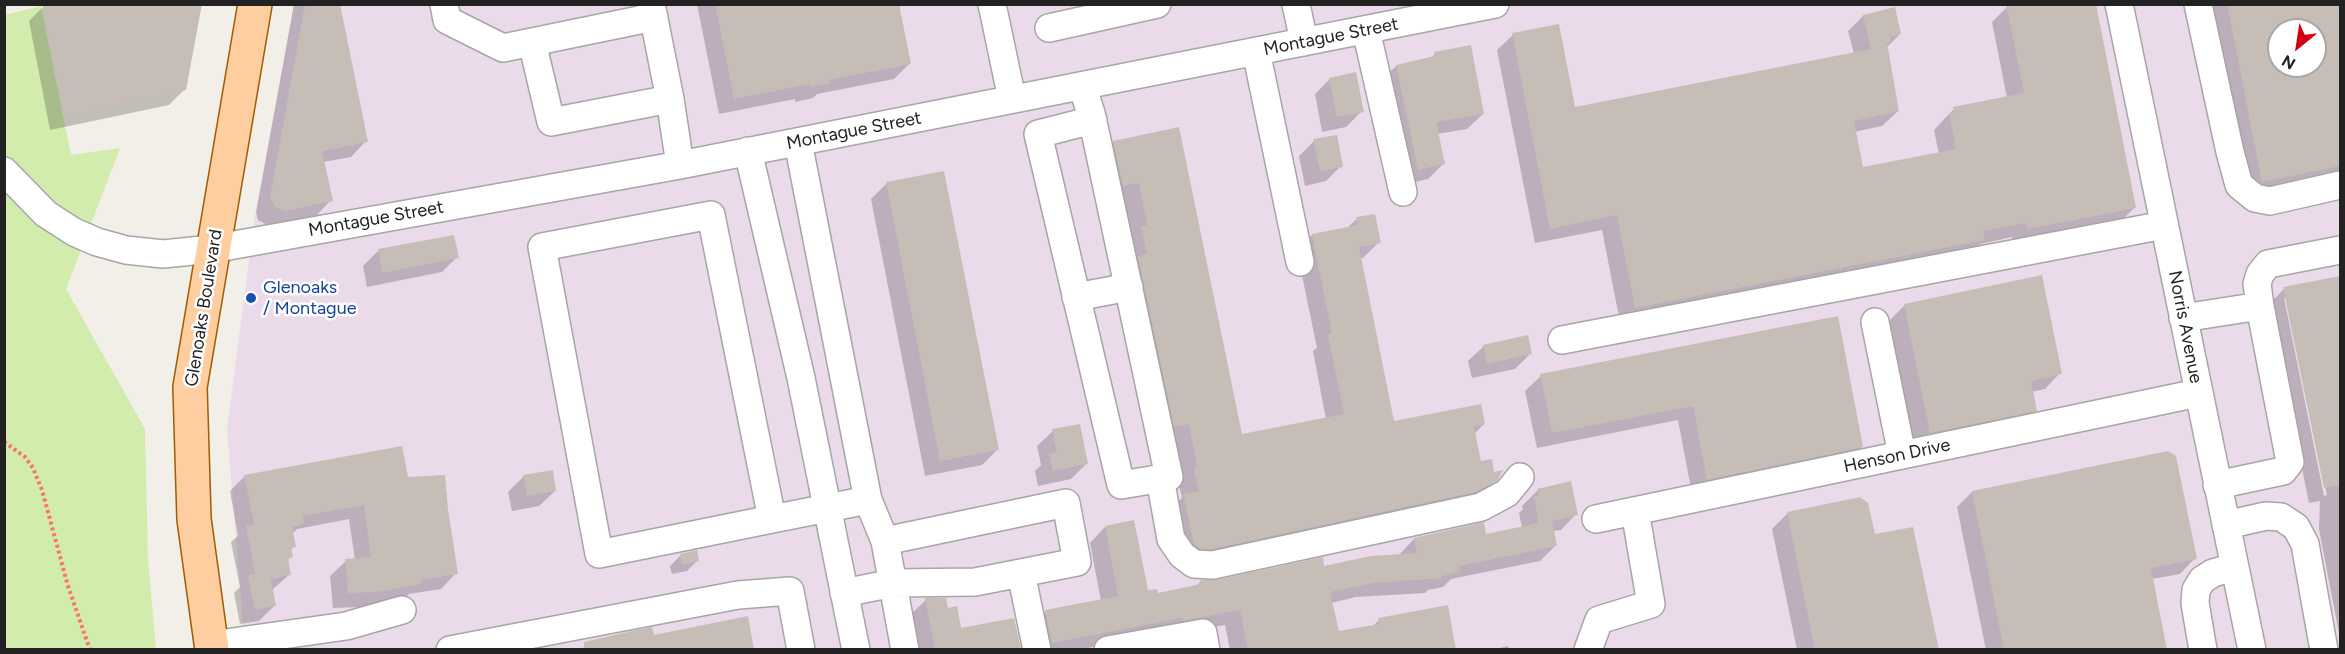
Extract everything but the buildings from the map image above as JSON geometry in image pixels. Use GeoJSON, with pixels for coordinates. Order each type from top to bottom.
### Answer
{"type":"FeatureCollection","features":[{"type":"Feature","properties":{"kind":"main road","name":"Glenoaks Boulevard"},"geometry":{"type":"LineString","coordinates":[[212,647],[194,519],[190,387],[255,4]]}},
{"type":"Feature","properties":{"kind":"street"},"geometry":{"type":"LineString","coordinates":[[444,4],[447,20],[503,48],[652,11],[670,99],[680,165]]}},
{"type":"Feature","properties":{"kind":"street"},"geometry":{"type":"LineString","coordinates":[[992,4],[1012,99]]}},
{"type":"Feature","properties":{"kind":"street"},"geometry":{"type":"LineString","coordinates":[[1049,27],[1157,4]]}},
{"type":"Feature","properties":{"kind":"street"},"geometry":{"type":"LineString","coordinates":[[1296,4],[1304,42]]}},
{"type":"Feature","properties":{"kind":"street","name":"Montague Street"},"geometry":{"type":"LineString","coordinates":[[4,171],[45,214],[74,232],[97,242],[126,250],[164,254],[212,249],[680,165],[1495,4]]}},
{"type":"Feature","properties":{"kind":"street","name":"Norris Avenue"},"geometry":{"type":"LineString","coordinates":[[2120,4],[2252,650]]}},
{"type":"Feature","properties":{"kind":"street"},"geometry":{"type":"LineString","coordinates":[[2198,4],[2229,152],[2239,185],[2254,198],[2270,201],[2340,185]]}},
{"type":"Feature","properties":{"kind":"street"},"geometry":{"type":"LineString","coordinates":[[1366,30],[1404,192]]}},
{"type":"Feature","properties":{"kind":"street"},"geometry":{"type":"LineString","coordinates":[[532,42],[551,122],[670,99]]}},
{"type":"Feature","properties":{"kind":"street"},"geometry":{"type":"LineString","coordinates":[[1256,51],[1300,262]]}},
{"type":"Feature","properties":{"kind":"street"},"geometry":{"type":"LineString","coordinates":[[1082,86],[1093,120],[1169,477],[1121,485],[1038,134],[1093,120]]}},
{"type":"Feature","properties":{"kind":"street"},"geometry":{"type":"LineString","coordinates":[[798,142],[868,500],[885,541],[905,650]]}},
{"type":"Feature","properties":{"kind":"street"},"geometry":{"type":"LineString","coordinates":[[748,152],[801,378],[856,650]]}},
{"type":"Feature","properties":{"kind":"street"},"geometry":{"type":"LineString","coordinates":[[772,519],[711,215],[542,247],[599,554],[868,500]]}},
{"type":"Feature","properties":{"kind":"street"},"geometry":{"type":"LineString","coordinates":[[1562,340],[2164,225]]}},
{"type":"Feature","properties":{"kind":"street"},"geometry":{"type":"LineString","coordinates":[[2217,485],[2283,471],[2290,462],[2260,306],[2257,284],[2260,274],[2268,264],[2340,250]]}},
{"type":"Feature","properties":{"kind":"street"},"geometry":{"type":"LineString","coordinates":[[1076,297],[1129,287]]}},
{"type":"Feature","properties":{"kind":"street"},"geometry":{"type":"LineString","coordinates":[[2183,318],[2260,306]]}},
{"type":"Feature","properties":{"kind":"street"},"geometry":{"type":"LineString","coordinates":[[1875,322],[1902,455]]}},
{"type":"Feature","properties":{"kind":"street","name":"Henson Drive"},"geometry":{"type":"LineString","coordinates":[[1596,519],[2198,393]]}},
{"type":"Feature","properties":{"kind":"street"},"geometry":{"type":"LineString","coordinates":[[1160,478],[1172,539],[1182,555],[1194,564],[1213,565],[1481,507],[1508,493],[1520,477]]}},
{"type":"Feature","properties":{"kind":"street"},"geometry":{"type":"LineString","coordinates":[[844,593],[893,583],[975,582],[1077,562],[1066,503],[885,541]]}},
{"type":"Feature","properties":{"kind":"street"},"geometry":{"type":"LineString","coordinates":[[1588,650],[1599,620],[1651,604],[1635,511]]}},
{"type":"Feature","properties":{"kind":"street"},"geometry":{"type":"LineString","coordinates":[[2226,525],[2266,516],[2281,517],[2296,527],[2305,544],[2324,650]]}},
{"type":"Feature","properties":{"kind":"street"},"geometry":{"type":"LineString","coordinates":[[2203,650],[2195,603],[2196,591],[2202,580],[2213,573],[2235,567]]}},
{"type":"Feature","properties":{"kind":"street"},"geometry":{"type":"LineString","coordinates":[[1022,573],[1037,650]]}},
{"type":"Feature","properties":{"kind":"street"},"geometry":{"type":"LineString","coordinates":[[450,650],[738,595],[790,591],[801,650]]}},
{"type":"Feature","properties":{"kind":"street"},"geometry":{"type":"LineString","coordinates":[[212,647],[346,626],[402,610]]}},
{"type":"Feature","properties":{"kind":"street"},"geometry":{"type":"LineString","coordinates":[[1108,650],[1203,633],[1206,650]]}},
{"type":"Feature","properties":{"kind":"path"},"geometry":{"type":"LineString","coordinates":[[4,442],[25,457],[33,468],[42,490],[68,586],[90,650]]}},
{"type":"Feature","properties":{"kind":"shaded area"},"geometry":{"type":"Polygon","coordinates":[[[294,5],[2340,5],[2340,649],[245,650],[227,428],[255,215],[294,5]]]}},
{"type":"Feature","properties":{"kind":"green space"},"geometry":{"type":"Polygon","coordinates":[[[41,6],[71,155],[120,148],[66,289],[145,429],[148,560],[156,649],[5,650],[5,15],[41,6]]]}},
{"type":"Feature","properties":{"kind":"place","name":"Glenoaks / Montague"},"geometry":{"type":"Point","coordinates":[251,298]}}]}
